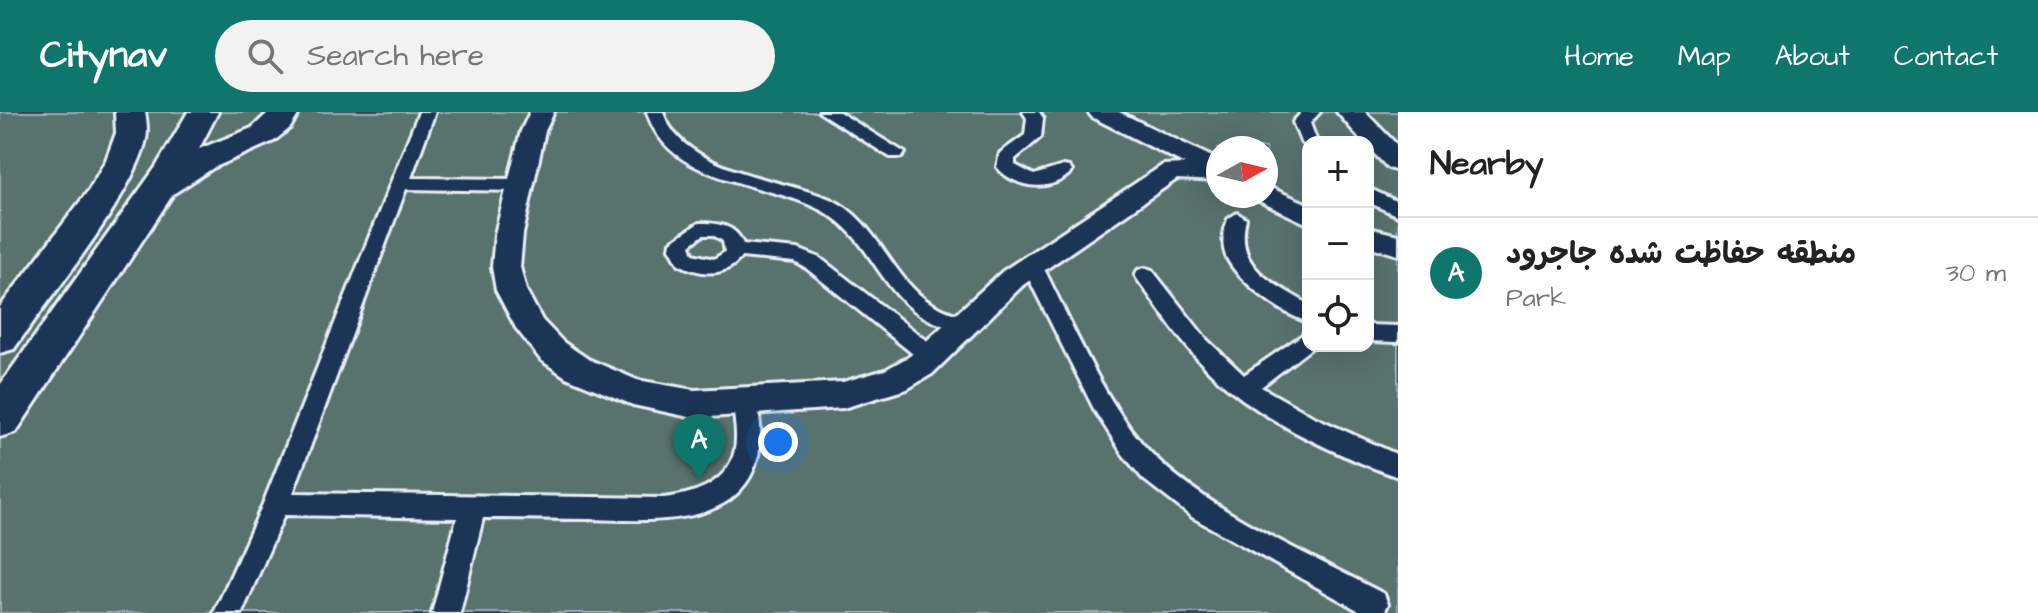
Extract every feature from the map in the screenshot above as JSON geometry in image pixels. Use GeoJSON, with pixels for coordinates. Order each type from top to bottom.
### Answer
{"type":"FeatureCollection","features":[{"type":"Feature","properties":{"kind":"highway"},"geometry":{"type":"LineString","coordinates":[[0,338],[79,232],[120,165],[132,123],[130,112]]}},
{"type":"Feature","properties":{"kind":"highway"},"geometry":{"type":"LineString","coordinates":[[0,370],[108,228],[181,112]]}},
{"type":"Feature","properties":{"kind":"highway"},"geometry":{"type":"LineString","coordinates":[[0,419],[155,194],[203,112]]}},
{"type":"Feature","properties":{"kind":"highway"},"geometry":{"type":"LineString","coordinates":[[155,194],[195,164],[269,133],[285,112]]}},
{"type":"Feature","properties":{"kind":"main road"},"geometry":{"type":"LineString","coordinates":[[542,112],[533,131],[506,253],[507,279],[518,306],[540,340],[577,368],[633,392],[694,404],[807,399],[863,391],[910,373],[1004,285],[1032,265],[1172,171],[1206,171]]}},
{"type":"Feature","properties":{"kind":"main road"},"geometry":{"type":"LineString","coordinates":[[1100,112],[1206,166]]}},
{"type":"Feature","properties":{"kind":"main road"},"geometry":{"type":"LineString","coordinates":[[1350,112],[1398,162]]}},
{"type":"Feature","properties":{"kind":"main road"},"geometry":{"type":"LineString","coordinates":[[1374,112],[1398,136]]}},
{"type":"Feature","properties":{"kind":"main road"},"geometry":{"type":"LineString","coordinates":[[1156,140],[1171,155],[1172,171]]}},
{"type":"Feature","properties":{"kind":"main road"},"geometry":{"type":"LineString","coordinates":[[1278,200],[1302,212]]}},
{"type":"Feature","properties":{"kind":"main road"},"geometry":{"type":"LineString","coordinates":[[1374,239],[1398,245]]}},
{"type":"Feature","properties":{"kind":"street"},"geometry":{"type":"LineString","coordinates":[[228,613],[276,504],[427,112]]}},
{"type":"Feature","properties":{"kind":"street"},"geometry":{"type":"LineString","coordinates":[[655,112],[655,122],[662,135],[687,154],[811,199],[845,215],[859,228],[909,298],[924,309],[964,325]]}},
{"type":"Feature","properties":{"kind":"street"},"geometry":{"type":"LineString","coordinates":[[827,112],[896,153]]}},
{"type":"Feature","properties":{"kind":"street"},"geometry":{"type":"LineString","coordinates":[[1031,112],[1035,118],[1033,137],[1006,157],[1006,167],[1023,178],[1038,181],[1063,171]]}},
{"type":"Feature","properties":{"kind":"street"},"geometry":{"type":"LineString","coordinates":[[1307,136],[1301,122],[1312,112]]}},
{"type":"Feature","properties":{"kind":"street"},"geometry":{"type":"LineString","coordinates":[[399,183],[521,185]]}},
{"type":"Feature","properties":{"kind":"street"},"geometry":{"type":"LineString","coordinates":[[1374,197],[1398,210]]}},
{"type":"Feature","properties":{"kind":"street"},"geometry":{"type":"LineString","coordinates":[[1237,219],[1232,241],[1240,261],[1250,273],[1302,310]]}},
{"type":"Feature","properties":{"kind":"street"},"geometry":{"type":"LineString","coordinates":[[736,250],[798,256],[813,263],[931,356]]}},
{"type":"Feature","properties":{"kind":"street"},"geometry":{"type":"LineString","coordinates":[[1032,265],[1103,404],[1130,446],[1152,471],[1201,509],[1374,604]]}},
{"type":"Feature","properties":{"kind":"street"},"geometry":{"type":"LineString","coordinates":[[1145,275],[1219,368],[1244,387],[1398,466]]}},
{"type":"Feature","properties":{"kind":"street"},"geometry":{"type":"LineString","coordinates":[[1374,333],[1398,334]]}},
{"type":"Feature","properties":{"kind":"street"},"geometry":{"type":"LineString","coordinates":[[1244,387],[1302,344]]}},
{"type":"Feature","properties":{"kind":"street"},"geometry":{"type":"LineString","coordinates":[[276,504],[663,509],[705,501],[733,481],[746,459],[745,402]]}},
{"type":"Feature","properties":{"kind":"street"},"geometry":{"type":"LineString","coordinates":[[446,613],[473,507]]}},
{"type":"Feature","properties":{"kind":"green space"},"geometry":{"type":"Polygon","coordinates":[[[0,112],[1398,112],[1398,613],[0,613],[0,112]]]}},
{"type":"Feature","properties":{"kind":"place","name":"منطقه حفاظت شده جاجرود"},"geometry":{"type":"Point","coordinates":[699,480]}}]}
